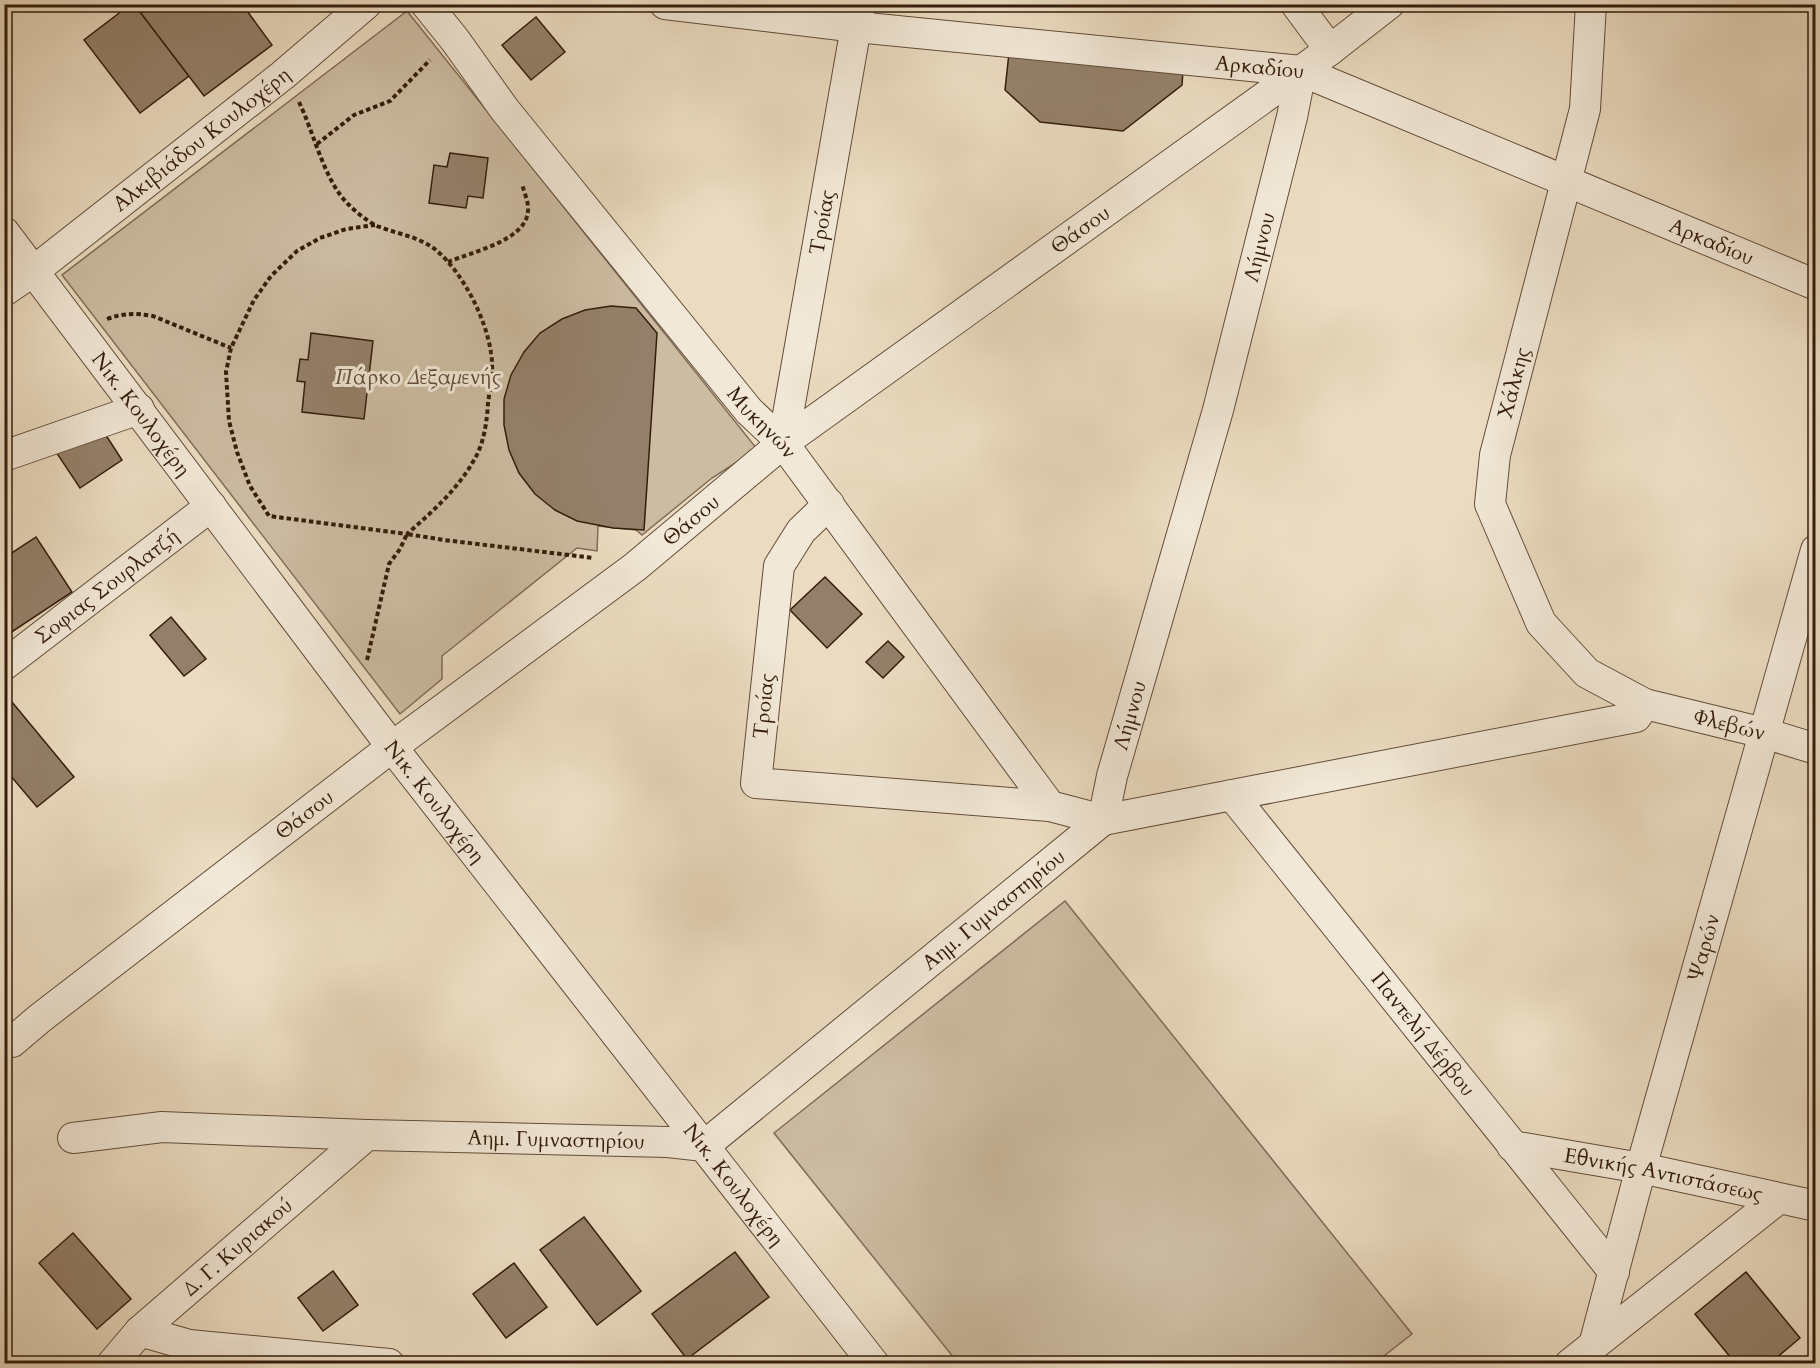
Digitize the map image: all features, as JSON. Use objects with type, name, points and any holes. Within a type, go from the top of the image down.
[{"type":"street","name":"Αλκιβιάδου Κουλοχέρη","points":[[4,291],[35,270],[283,75],[366,4]]},
{"type":"street","name":"Μυκηνών","points":[[426,4],[506,110],[742,402],[783,443],[1050,806]]},
{"type":"street","name":"Αρκαδίου","points":[[665,4],[858,16],[1300,71],[1815,285]]},
{"type":"street","points":[[1296,4],[1330,50]]},
{"type":"street","name":"Θάσου","points":[[7,1042],[392,747],[635,567],[783,443],[1330,50],[1389,4]]},
{"type":"street","name":"Χάλκης","points":[[1591,4],[1585,109],[1495,455],[1490,504],[1541,623],[1587,673],[1645,704]]},
{"type":"street","name":"Τροίας","points":[[783,443],[858,16]]},
{"type":"street","name":"Λήμνου","points":[[1103,820],[1112,776],[1218,410],[1292,117],[1300,71]]},
{"type":"street","name":"Νικ. Κουλοχέρη","points":[[4,232],[35,270],[392,747],[874,1364]]},
{"type":"street","points":[[4,456],[139,409]]},
{"type":"street","name":"Τροίας","points":[[828,504],[801,531],[779,566],[756,783],[1050,806]]},
{"type":"street","name":"Σοφιας Σουρλατζή","points":[[4,665],[212,506]]},
{"type":"street","name":"Ψαρών","points":[[1594,1345],[1641,1168],[1815,550]]},
{"type":"street","points":[[1050,806],[1103,820],[1636,717],[1645,704]]},
{"type":"street","name":"Φλεβών","points":[[1645,704],[1815,748]]},
{"type":"street","name":"Παντελή Δέρβου","points":[[1232,795],[1614,1272]]},
{"type":"street","name":"Αημ. Γυμναστηρίου","points":[[73,1138],[162,1127],[368,1136],[668,1142],[704,1146],[1103,820]]},
{"type":"street","name":"Δ. Γ. Κυριακού","points":[[112,1364],[140,1331],[368,1136]]},
{"type":"street","name":"Εθνικής Αντιστάσεως","points":[[1512,1146],[1641,1168],[1815,1206]]},
{"type":"street","points":[[1570,1364],[1778,1199]]},
{"type":"street","points":[[140,1331],[189,1345],[389,1364]]},
{"type":"path","points":[[317,144],[354,115],[390,101],[433,58],[455,40]]},
{"type":"path","points":[[306,116],[336,189],[347,203],[375,225],[416,238],[435,249],[448,262],[471,294],[484,326],[491,354],[491,380],[486,421],[476,459],[428,516],[407,534],[389,564],[366,668],[356,699]]},
{"type":"path","points":[[448,262],[507,239],[521,229],[528,212],[520,178]]},
{"type":"path","points":[[375,225],[346,229],[320,238],[297,251],[271,276],[254,300],[231,348],[226,372],[229,421],[237,452],[250,486],[269,516],[604,560],[635,567]]},
{"type":"path","points":[[82,334],[98,322],[111,317],[139,314],[153,316],[231,348]]},
{"type":"green space","name":"Πάρκο Δεξαμενής","points":[[407,11],[757,449],[712,478],[642,535],[636,530],[598,526],[597,551],[577,548],[442,656],[442,679],[400,714],[62,275]]},
{"type":"green space","points":[[1065,901],[1412,1334],[1375,1363],[958,1363],[774,1133]]},
{"type":"building","points":[[134,4],[189,76],[140,113],[84,40]]},
{"type":"building","points":[[134,4],[242,4],[272,45],[204,96]]},
{"type":"building","points":[[536,17],[565,52],[531,80],[502,45]]},
{"type":"building","points":[[1009,53],[1183,71],[1182,85],[1123,131],[1040,122],[1005,90]]},
{"type":"building","points":[[450,153],[488,158],[483,198],[468,196],[466,208],[429,203],[434,165],[447,167]]},
{"type":"building","points":[[611,306],[636,308],[657,333],[644,530],[613,528],[577,521],[555,510],[535,494],[519,473],[509,450],[504,425],[504,399],[511,375],[524,352],[540,333],[562,319],[585,310]]},
{"type":"building","points":[[311,333],[373,341],[364,419],[302,412],[305,382],[297,381],[300,359],[308,360]]},
{"type":"building","points":[[100,426],[122,460],[80,488],[50,443]]},
{"type":"building","points":[[36,537],[72,592],[4,637],[4,558]]},
{"type":"building","points":[[825,577],[862,614],[827,648],[790,610]]},
{"type":"building","points":[[171,617],[206,659],[184,676],[150,635]]},
{"type":"building","points":[[888,641],[904,657],[883,678],[866,662]]},
{"type":"building","points":[[7,696],[74,777],[37,807],[4,768],[4,698]]},
{"type":"building","points":[[584,1217],[641,1291],[597,1325],[540,1250]]},
{"type":"building","points":[[73,1233],[131,1299],[97,1329],[39,1263]]},
{"type":"building","points":[[735,1252],[769,1297],[687,1359],[652,1314]]},
{"type":"building","points":[[514,1263],[547,1307],[506,1338],[473,1294]]},
{"type":"building","points":[[333,1271],[358,1305],[323,1331],[298,1298]]},
{"type":"building","points":[[1746,1272],[1800,1338],[1769,1364],[1736,1364],[1695,1314]]}]
